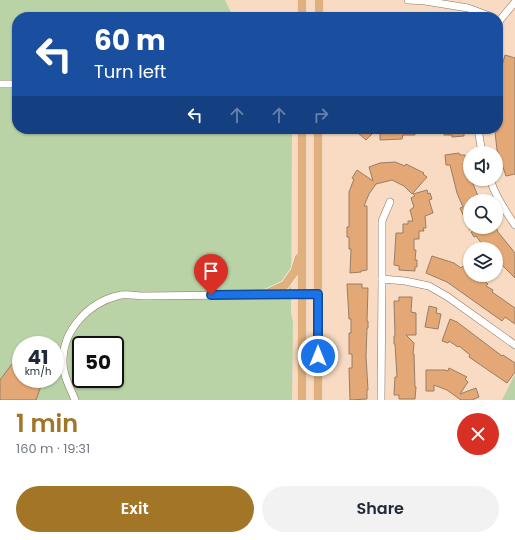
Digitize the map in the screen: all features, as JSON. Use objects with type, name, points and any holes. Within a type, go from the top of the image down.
[{"type":"main road","points":[[302,0],[302,12]]},
{"type":"main road","points":[[319,0],[319,12]]},
{"type":"main road","points":[[302,134],[302,400]]},
{"type":"main road","points":[[318,134],[318,400]]},
{"type":"main road","points":[[266,294],[285,284],[295,270],[302,251]]},
{"type":"street","points":[[408,0],[425,1],[468,8],[479,12]]},
{"type":"street","points":[[503,16],[515,2]]},
{"type":"street","points":[[0,84],[12,84]]},
{"type":"street","points":[[479,134],[481,146]]},
{"type":"street","points":[[492,186],[506,213],[515,225]]},
{"type":"street","points":[[381,400],[382,221],[390,202]]},
{"type":"street","points":[[382,280],[405,281],[429,286],[448,297],[515,344]]},
{"type":"street","points":[[75,400],[64,371],[63,359],[67,341],[75,325],[85,313],[100,302],[118,295],[318,294]]},
{"type":"green space","points":[[0,0],[225,0],[231,12],[12,12],[12,134],[292,134],[291,313],[293,322],[292,400],[0,400]]},
{"type":"green space","points":[[515,374],[515,400],[502,400]]},
{"type":"building","points":[[505,55],[515,58],[515,174],[506,176],[503,167],[503,146],[497,146],[495,134],[503,134],[503,62]]},
{"type":"building","points":[[359,134],[372,134],[366,140]]},
{"type":"building","points":[[380,134],[415,134],[403,135],[402,139],[380,140]]},
{"type":"building","points":[[464,134],[464,136],[452,137],[452,135],[444,135]]},
{"type":"building","points":[[459,153],[460,155],[463,155],[463,186],[474,186],[477,194],[463,194],[463,207],[457,193],[450,165],[446,165],[445,155]]},
{"type":"building","points":[[395,162],[405,166],[406,164],[424,173],[423,174],[427,177],[412,194],[404,186],[392,180],[376,184],[369,194],[364,206],[367,206],[367,270],[350,273],[351,249],[349,249],[347,227],[349,227],[349,192],[354,179],[352,178],[357,170],[373,181],[369,167],[380,163]]},
{"type":"building","points":[[427,190],[432,199],[429,200],[433,213],[425,216],[426,228],[423,228],[424,231],[419,231],[419,239],[414,239],[414,250],[416,250],[415,260],[417,260],[417,267],[415,267],[415,271],[399,270],[399,266],[394,265],[396,233],[403,233],[403,224],[408,224],[408,221],[413,221],[410,210],[414,207],[411,198],[415,196],[413,194]]},
{"type":"building","points":[[463,207],[463,215],[460,208]]},
{"type":"building","points":[[472,234],[500,234],[515,253],[515,278],[503,266],[503,242],[481,242],[476,236],[474,237]]},
{"type":"building","points":[[432,256],[454,263],[461,268],[463,266],[463,282],[486,282],[488,284],[486,286],[493,290],[492,292],[515,308],[515,324],[505,317],[502,321],[447,282],[426,273]]},
{"type":"building","points":[[347,284],[362,284],[362,288],[368,288],[366,356],[368,390],[367,399],[350,400],[349,368],[352,368],[352,354],[349,354],[351,319],[349,319]]},
{"type":"building","points":[[399,297],[412,297],[411,312],[416,313],[416,335],[406,335],[414,343],[413,354],[416,387],[415,399],[399,399],[399,395],[394,395],[395,377],[397,377],[394,344],[394,301],[399,301]]},
{"type":"building","points":[[429,306],[437,308],[436,313],[441,314],[438,329],[425,327]]},
{"type":"building","points":[[450,319],[457,322],[502,356],[503,355],[515,363],[515,372],[507,383],[469,357],[470,355],[459,346],[458,347],[449,341],[448,343],[442,341]]},
{"type":"building","points":[[12,364],[12,388],[40,388],[36,400],[0,400],[0,380]]},
{"type":"building","points":[[449,368],[467,377],[465,379],[468,382],[460,394],[476,388],[479,397],[472,400],[461,400],[447,390],[434,385],[434,391],[426,391],[426,370],[448,371]]},
{"type":"route","points":[[211,295],[318,294],[318,356]]}]
